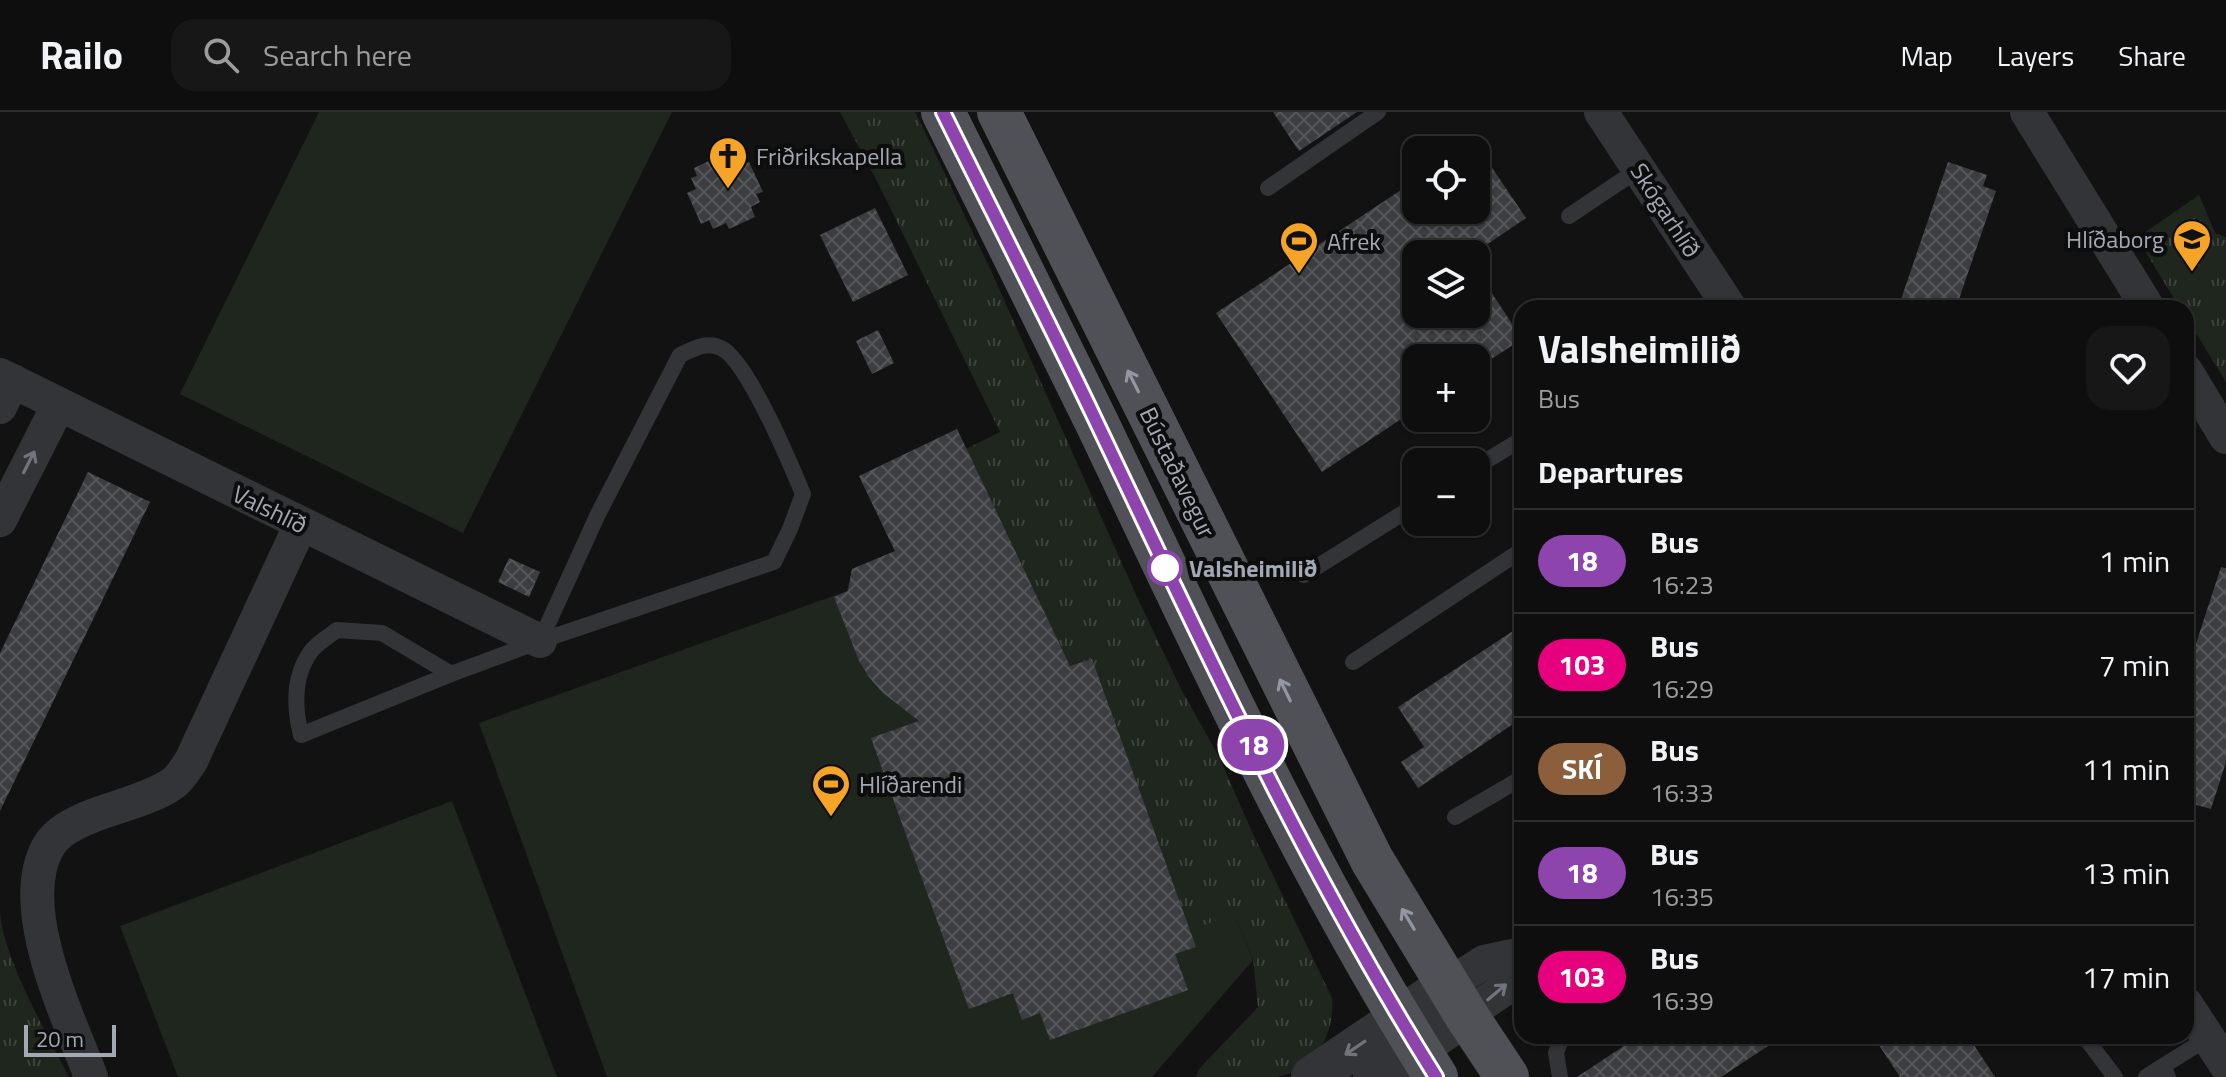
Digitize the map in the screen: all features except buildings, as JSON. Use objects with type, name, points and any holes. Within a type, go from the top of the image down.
[{"type":"main road","points":[[943,112],[1095,419],[1215,673],[1304,845],[1417,1048]]},
{"type":"main road","name":"Bústaðavegur","points":[[999,112],[1358,833],[1457,1000],[1507,1077]]},
{"type":"street","name":"Skógarhlíð","points":[[1601,112],[1725,300]]},
{"type":"street","points":[[2027,112],[2143,300]]},
{"type":"street","points":[[2194,384],[2226,437]]},
{"type":"street","name":"Valshlíð","points":[[4,388],[59,404],[540,641]]},
{"type":"street","points":[[0,520],[59,404]]},
{"type":"street","points":[[91,1077],[43,945],[37,912],[37,888],[43,858],[60,833],[75,823],[174,784],[191,761],[301,524]]},
{"type":"street","points":[[1374,1077],[1417,1048],[1484,962],[1514,956]]},
{"type":"street","points":[[1457,1000],[1503,990],[1514,974]]},
{"type":"street","points":[[2194,1016],[2217,1052]]},
{"type":"street","points":[[1312,1077],[1417,1048]]},
{"type":"lane","points":[[1268,188],[1378,112]]},
{"type":"lane","points":[[1569,216],[1639,169]]},
{"type":"lane","points":[[451,674],[382,633],[337,630],[312,650],[298,675],[295,712],[301,735],[540,641],[774,562],[803,494],[746,375],[722,348],[701,345],[680,355],[598,514],[540,641]]},
{"type":"lane","points":[[1490,458],[1514,444]]},
{"type":"lane","points":[[1304,575],[1402,514]]},
{"type":"lane","points":[[1353,662],[1514,555]]},
{"type":"lane","points":[[1455,817],[1514,783]]},
{"type":"lane","points":[[1559,1044],[1556,1053],[1560,1077]]},
{"type":"lane","points":[[2090,1044],[2115,1077]]},
{"type":"lane","points":[[2146,1077],[2217,1052]]},
{"type":"green space","points":[[319,112],[672,112],[463,533],[180,394]]},
{"type":"green space","points":[[840,112],[915,112],[992,273],[1137,597],[1181,689],[1219,757],[1332,998],[1330,1025],[1320,1048],[1302,1067],[1290,1073],[1277,1077],[1196,1077],[1199,1069],[1258,1007],[1253,959],[1234,914],[1190,932],[1092,659],[1070,666],[966,449],[1000,432]]},
{"type":"green space","name":"Hlíðaborg","points":[[2199,195],[2215,233],[2226,237],[2226,382],[2194,330],[2194,300],[2175,300],[2137,238]]},
{"type":"green space","name":"Hlíðarendi","points":[[957,429],[1070,666],[1092,659],[1190,931],[1234,913],[1253,960],[1152,1077],[607,1077],[479,723],[847,591],[852,569],[870,562],[915,594],[859,476]]},
{"type":"green space","points":[[452,801],[557,1077],[178,1077],[120,926]]},
{"type":"green space","points":[[0,910],[2,928],[17,971],[69,1077],[0,1077]]},
{"type":"bus line","name":"18","points":[[943,112],[1095,419],[1215,673],[1374,974],[1436,1077]]},
{"type":"place","name":"Friðrikskapella","points":[[728,190]]},
{"type":"place","name":"Hlíðaborg","points":[[2192,273]]},
{"type":"place","name":"Afrek","points":[[1299,275]]},
{"type":"place","name":"Valsheimilið","points":[[1165,568]]},
{"type":"place","name":"Hlíðarendi","points":[[831,818]]}]
